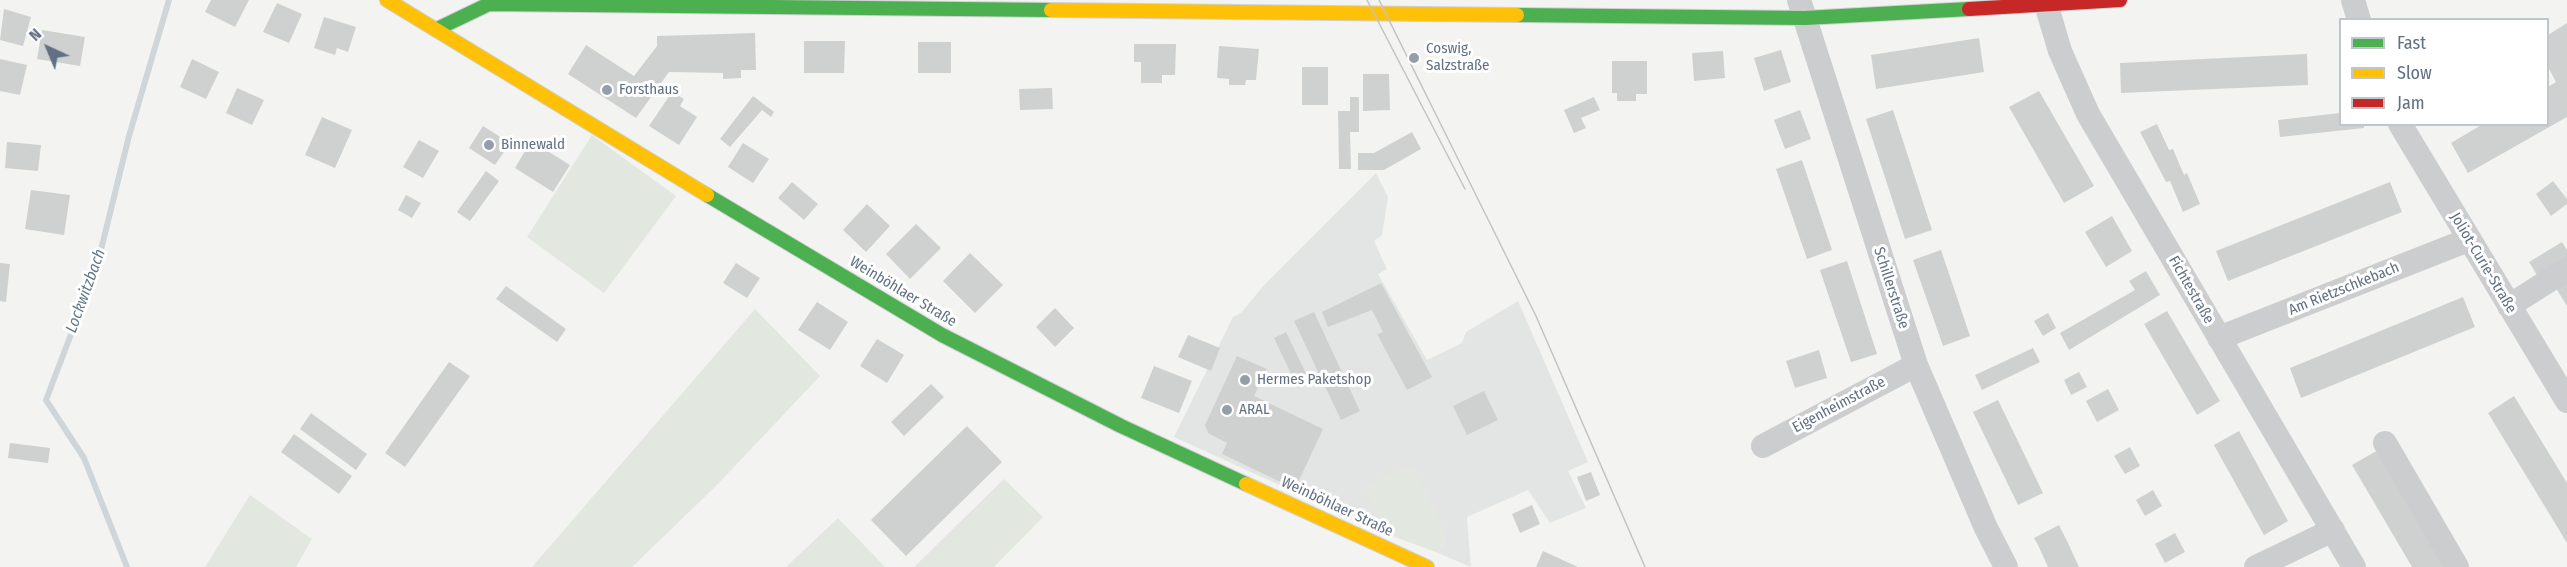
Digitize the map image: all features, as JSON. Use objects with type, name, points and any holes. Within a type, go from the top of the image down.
[{"type":"street","name":"Weinböhlaer Straße","points":[[388,0],[575,116],[942,335],[1121,426],[1427,567]]},
{"type":"street","points":[[437,29],[489,4],[1802,9],[2046,4],[2120,0]]},
{"type":"street","points":[[2353,0],[2358,18]]},
{"type":"street","name":"Fichtestraße","points":[[2046,4],[2060,51],[2088,114],[2354,567]]},
{"type":"street","name":"Schillerstraße","points":[[1802,9],[1916,365],[1986,528],[2006,567]]},
{"type":"street","name":"Joliot-Curie-Straße","points":[[2401,126],[2468,240],[2567,400]]},
{"type":"street","name":"Am Rietzschkebach","points":[[2219,338],[2468,240]]},
{"type":"street","points":[[2509,306],[2567,269]]},
{"type":"street","name":"Eigenheimstraße","points":[[1763,446],[1916,365]]},
{"type":"street","points":[[2385,443],[2457,567]]},
{"type":"street","points":[[2256,567],[2333,530]]},
{"type":"shaded area","points":[[592,135],[676,196],[604,293],[527,237]]},
{"type":"shaded area","points":[[1376,173],[1388,197],[1382,235],[1374,241],[1387,269],[1378,274],[1427,360],[1462,343],[1466,332],[1518,301],[1588,462],[1568,471],[1586,508],[1550,523],[1528,490],[1467,517],[1471,567],[1438,553],[1446,538],[1387,534],[1174,437],[1233,317],[1241,313],[1264,285]]},
{"type":"shaded area","points":[[755,309],[820,376],[717,485],[632,567],[532,567]]},
{"type":"shaded area","points":[[1402,468],[1414,469],[1440,519],[1446,538],[1438,553],[1387,534],[1364,486]]},
{"type":"shaded area","points":[[1004,479],[1043,517],[994,567],[914,567]]},
{"type":"shaded area","points":[[250,495],[312,539],[296,567],[205,567]]},
{"type":"shaded area","points":[[838,518],[885,567],[786,567]]},
{"type":"building","points":[[211,0],[249,0],[235,27],[205,12]]},
{"type":"building","points":[[277,3],[302,14],[289,43],[263,32]]},
{"type":"building","points":[[4,9],[31,17],[23,46],[0,40]]},
{"type":"building","points":[[324,17],[356,27],[348,52],[337,48],[335,55],[314,48]]},
{"type":"building","points":[[2567,23],[2567,117],[2468,173],[2451,143],[2480,126],[2549,126],[2549,86],[2556,82],[2549,69],[2549,34]]},
{"type":"building","points":[[42,30],[85,37],[80,66],[37,59]]},
{"type":"building","points":[[755,33],[756,70],[741,70],[741,78],[723,79],[723,73],[669,72],[636,118],[568,74],[586,45],[634,76],[657,46],[657,36]]},
{"type":"building","points":[[1979,38],[1984,72],[1876,89],[1871,55]]},
{"type":"building","points":[[804,41],[845,41],[844,73],[804,73]]},
{"type":"building","points":[[918,42],[951,42],[951,73],[918,73]]},
{"type":"building","points":[[1134,44],[1176,44],[1175,75],[1162,75],[1162,83],[1141,83],[1141,62],[1134,62]]},
{"type":"building","points":[[1219,46],[1259,49],[1256,80],[1246,80],[1245,85],[1229,85],[1229,79],[1217,78]]},
{"type":"building","points":[[1781,50],[1791,82],[1764,91],[1754,58]]},
{"type":"building","points":[[1723,51],[1725,78],[1694,81],[1692,53]]},
{"type":"building","points":[[2307,54],[2308,85],[2121,93],[2120,63]]},
{"type":"building","points":[[0,59],[27,65],[20,95],[0,91]]},
{"type":"building","points":[[192,59],[219,72],[206,99],[180,87]]},
{"type":"building","points":[[1612,61],[1647,61],[1647,94],[1636,94],[1636,101],[1617,101],[1617,93],[1612,93]]},
{"type":"building","points":[[1302,67],[1328,67],[1328,105],[1302,105]]},
{"type":"building","points":[[1363,74],[1389,74],[1390,110],[1363,111]]},
{"type":"building","points":[[237,88],[264,100],[252,125],[226,113]]},
{"type":"building","points":[[1052,88],[1053,109],[1020,110],[1019,89]]},
{"type":"building","points":[[2039,91],[2094,186],[2064,203],[2009,107]]},
{"type":"building","points":[[672,92],[684,99],[680,106],[697,117],[679,145],[649,126]]},
{"type":"building","points":[[753,96],[774,112],[771,117],[762,110],[730,147],[720,139]]},
{"type":"building","points":[[1350,97],[1359,97],[1359,132],[1350,132],[1351,169],[1339,169],[1338,111],[1350,111]]},
{"type":"building","points":[[1594,97],[1600,110],[1581,118],[1586,128],[1574,133],[1564,110]]},
{"type":"building","points":[[1800,110],[1811,139],[1785,149],[1774,120]]},
{"type":"building","points":[[1893,110],[1932,230],[1905,239],[1866,119]]},
{"type":"building","points":[[2339,113],[2339,126],[2364,126],[2364,128],[2280,137],[2278,120]]},
{"type":"building","points":[[322,117],[352,130],[335,168],[305,155]]},
{"type":"building","points":[[2157,124],[2169,150],[2173,149],[2184,175],[2187,173],[2200,204],[2183,212],[2170,181],[2166,182],[2140,132]]},
{"type":"building","name":"Binnewald","points":[[483,126],[510,143],[495,165],[469,148]]},
{"type":"building","points":[[1412,132],[1421,149],[1384,170],[1358,170],[1358,153],[1374,153]]},
{"type":"building","points":[[419,140],[439,151],[423,178],[403,167]]},
{"type":"building","points":[[531,141],[570,165],[553,192],[515,168]]},
{"type":"building","points":[[7,142],[41,145],[38,171],[5,168]]},
{"type":"building","points":[[743,143],[769,159],[753,183],[728,167]]},
{"type":"building","points":[[1802,160],[1832,250],[1807,259],[1776,169]]},
{"type":"building","points":[[486,171],[499,181],[470,221],[457,212]]},
{"type":"building","points":[[2553,181],[2567,199],[2567,204],[2551,216],[2536,194]]},
{"type":"building","points":[[792,182],[818,204],[804,220],[778,198]]},
{"type":"building","points":[[2390,182],[2402,212],[2228,281],[2216,251]]},
{"type":"building","points":[[31,190],[70,195],[64,235],[25,229]]},
{"type":"building","points":[[406,195],[421,203],[412,218],[398,210]]},
{"type":"building","points":[[867,204],[890,226],[866,252],[843,230]]},
{"type":"building","points":[[2112,216],[2132,251],[2106,267],[2085,232]]},
{"type":"building","points":[[916,224],[941,248],[910,279],[886,254]]},
{"type":"building","points":[[2562,242],[2567,250],[2567,259],[2538,277],[2529,262]]},
{"type":"building","points":[[1941,250],[1970,336],[1943,346],[1913,260]]},
{"type":"building","points":[[970,253],[1003,285],[975,313],[943,281]]},
{"type":"building","points":[[1847,261],[1877,354],[1851,362],[1820,270]]},
{"type":"building","points":[[0,263],[10,264],[6,302],[0,301]]},
{"type":"building","points":[[736,263],[760,278],[747,298],[723,283]]},
{"type":"building","points":[[2146,271],[2160,295],[2069,350],[2060,333],[2135,290],[2129,281]]},
{"type":"building","points":[[2567,277],[2567,306],[2554,285]]},
{"type":"building","points":[[1381,283],[1432,377],[1407,390],[1377,334],[1383,332],[1372,310],[1328,327],[1322,312]]},
{"type":"building","points":[[506,286],[566,329],[557,342],[496,299]]},
{"type":"building","points":[[2463,297],[2475,327],[2301,398],[2290,368]]},
{"type":"building","points":[[817,302],[848,322],[830,350],[798,330]]},
{"type":"building","points":[[1055,308],[1074,328],[1055,347],[1036,327]]},
{"type":"building","points":[[2167,311],[2220,401],[2197,415],[2144,324]]},
{"type":"building","points":[[1314,312],[1360,411],[1341,420],[1294,321]]},
{"type":"building","points":[[2048,313],[2056,328],[2043,336],[2034,321]]},
{"type":"building","points":[[1286,332],[1310,382],[1298,388],[1274,338]]},
{"type":"building","points":[[1188,335],[1220,348],[1211,371],[1178,357]]},
{"type":"building","points":[[877,339],[904,355],[887,383],[860,366]]},
{"type":"building","points":[[2033,348],[2040,362],[1982,390],[1975,375]]},
{"type":"building","points":[[1819,350],[1827,378],[1795,388],[1786,361]]},
{"type":"building","points":[[1237,356],[1267,369],[1254,396],[1323,429],[1295,489],[1222,454],[1227,443],[1208,433],[1205,425]]},
{"type":"building","points":[[449,362],[470,376],[405,467],[385,453]]},
{"type":"building","points":[[1154,366],[1192,381],[1179,413],[1141,398]]},
{"type":"building","points":[[2079,372],[2087,387],[2071,395],[2064,380]]},
{"type":"building","points":[[931,384],[944,397],[904,436],[891,422]]},
{"type":"building","points":[[2108,389],[2119,410],[2097,422],[2086,401]]},
{"type":"building","points":[[1484,391],[1498,420],[1467,435],[1453,406]]},
{"type":"building","points":[[2514,396],[2567,483],[2567,543],[2488,413]]},
{"type":"building","points":[[1998,400],[2043,493],[2018,505],[1973,412]]},
{"type":"building","points":[[311,413],[367,454],[356,470],[300,429]]},
{"type":"building","points":[[967,426],[1002,462],[906,556],[871,520]]},
{"type":"building","points":[[2239,431],[2288,521],[2264,535],[2214,445]]},
{"type":"building","points":[[294,434],[352,476],[339,494],[281,452]]},
{"type":"building","points":[[10,443],[50,448],[48,463],[8,458]]},
{"type":"building","points":[[2130,447],[2140,466],[2125,474],[2114,456]]},
{"type":"building","points":[[2380,449],[2449,567],[2412,567],[2352,465]]},
{"type":"building","points":[[1591,472],[1600,495],[1586,501],[1577,477]]},
{"type":"building","points":[[2153,490],[2162,506],[2145,516],[2136,500]]},
{"type":"building","points":[[1532,505],[1540,524],[1520,533],[1512,514]]},
{"type":"building","points":[[2059,525],[2079,567],[2048,567],[2034,538]]},
{"type":"building","points":[[2175,533],[2185,552],[2165,563],[2155,544]]},
{"type":"building","points":[[1543,551],[1578,567],[1536,567]]},
{"type":"waterway","name":"Lockwitzbach","points":[[127,567],[84,458],[46,400],[97,266],[129,136],[169,0]]},
{"type":"tram line","points":[[1367,0],[1465,189]]},
{"type":"tram line","points":[[1379,0],[1536,316],[1645,567]]},
{"type":"traffic: fast","points":[[437,29],[489,4],[1051,10]]},
{"type":"traffic: fast","points":[[1517,15],[1805,18],[1969,9]]},
{"type":"traffic: fast","points":[[707,195],[942,335],[1121,426],[1246,484]]},
{"type":"traffic: slow","points":[[387,0],[707,195]]},
{"type":"traffic: slow","points":[[1051,10],[1517,15]]},
{"type":"traffic: slow","points":[[1246,484],[1427,567]]},
{"type":"traffic: jam","points":[[1969,9],[2120,0]]},
{"type":"place","name":"Coswig, Salzstraße","points":[[1414,58]]},
{"type":"place","name":"Forsthaus","points":[[607,90]]},
{"type":"place","name":"Binnewald","points":[[489,145]]},
{"type":"place","name":"Hermes Paketshop","points":[[1245,380]]},
{"type":"place","name":"ARAL","points":[[1227,410]]}]
